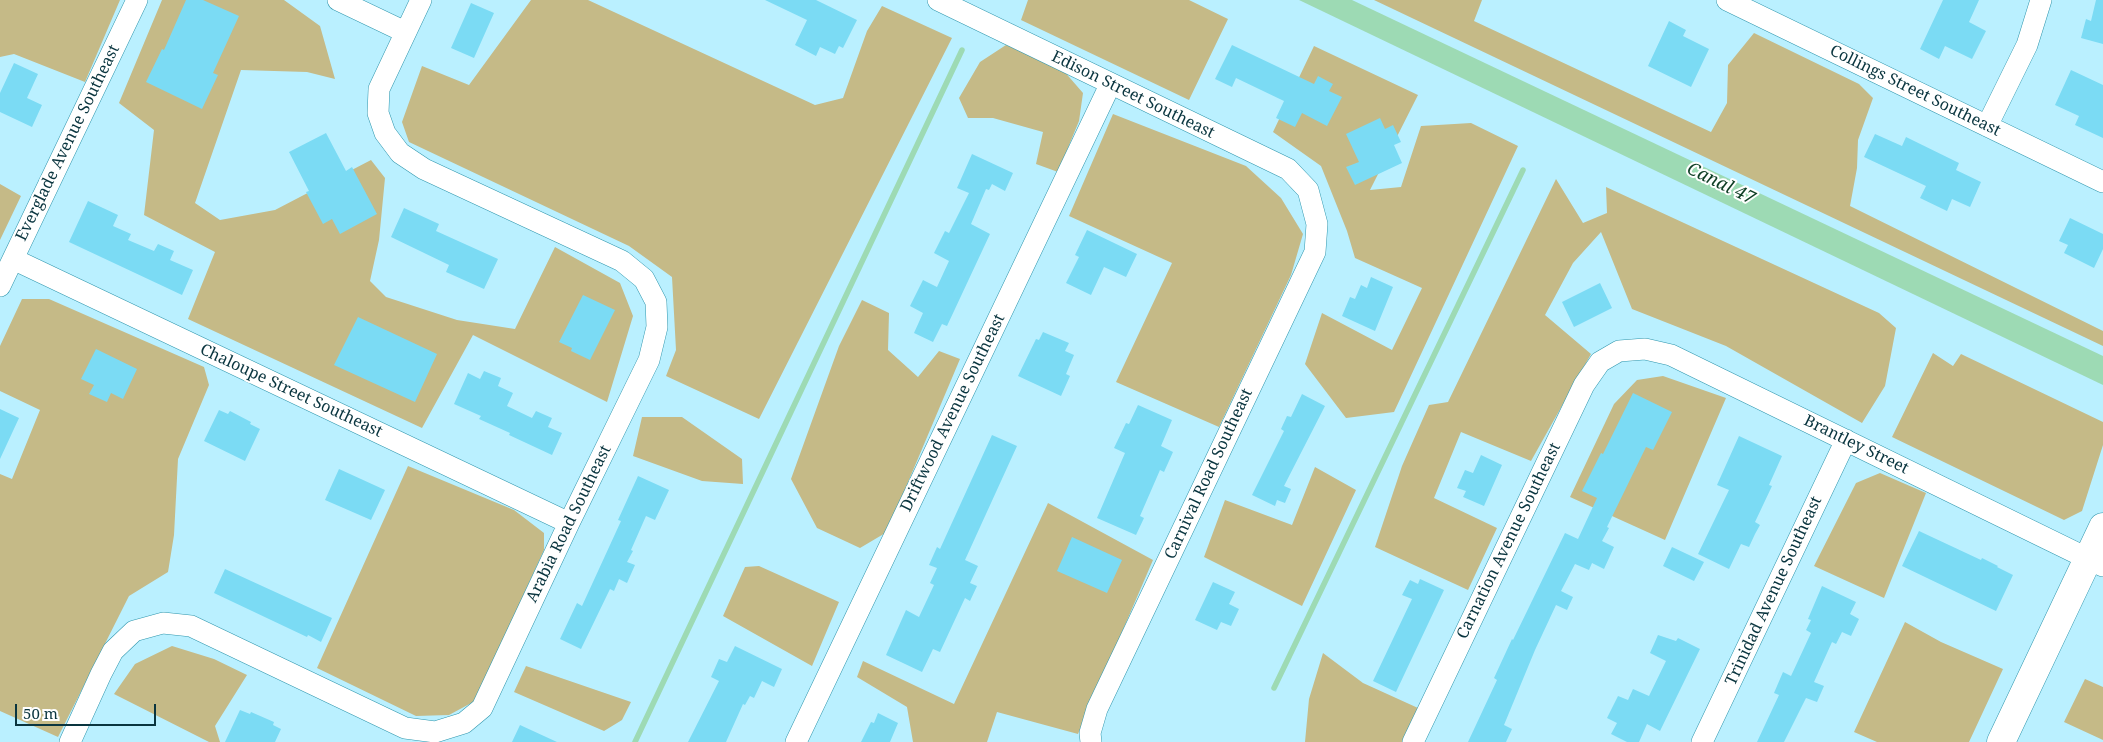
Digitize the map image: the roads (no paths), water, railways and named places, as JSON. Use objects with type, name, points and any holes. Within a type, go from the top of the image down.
[{"type":"street","name":"Everglade Avenue Southeast","points":[[0,286],[136,0]]},
{"type":"street","points":[[338,0],[406,32]]},
{"type":"street","name":"Arabia Road Southeast","points":[[70,742],[113,651],[134,631],[163,623],[191,626],[405,728],[435,732],[464,723],[482,708],[569,523],[649,360],[656,327],[656,302],[644,279],[622,261],[424,169],[400,153],[385,133],[378,113],[380,88],[421,0]]},
{"type":"street","name":"Edison Street Southeast","points":[[938,0],[1288,169],[1308,190],[1313,205]]},
{"type":"street","name":"Collings Street Southeast","points":[[1727,0],[2103,182]]},
{"type":"street","points":[[1987,126],[2027,45],[2041,0]]},
{"type":"street","name":"Driftwood Avenue Southeast","points":[[796,742],[1110,84]]},
{"type":"street","name":"Carnival Road Southeast","points":[[1091,742],[1090,733],[1097,709],[1315,252],[1317,224],[1313,205]]},
{"type":"street","name":"Chaloupe Street Southeast","points":[[13,259],[569,523]]},
{"type":"street","name":"Brantley Street","points":[[1619,351],[1645,349],[1671,355],[2095,563]]},
{"type":"street","name":"Carnation Avenue Southeast","points":[[1413,742],[1584,385],[1600,362],[1619,351]]},
{"type":"street","name":"Trinidad Avenue Southeast","points":[[1702,742],[1846,440]]},
{"type":"street","points":[[2001,742],[2095,563],[2103,526]]},
{"type":"water","name":"Canal 47","points":[[1299,0],[1352,0],[2103,356],[2103,385]]},
{"type":"waterway","points":[[635,742],[962,50]]},
{"type":"waterway","points":[[1274,688],[1523,170]]}]
